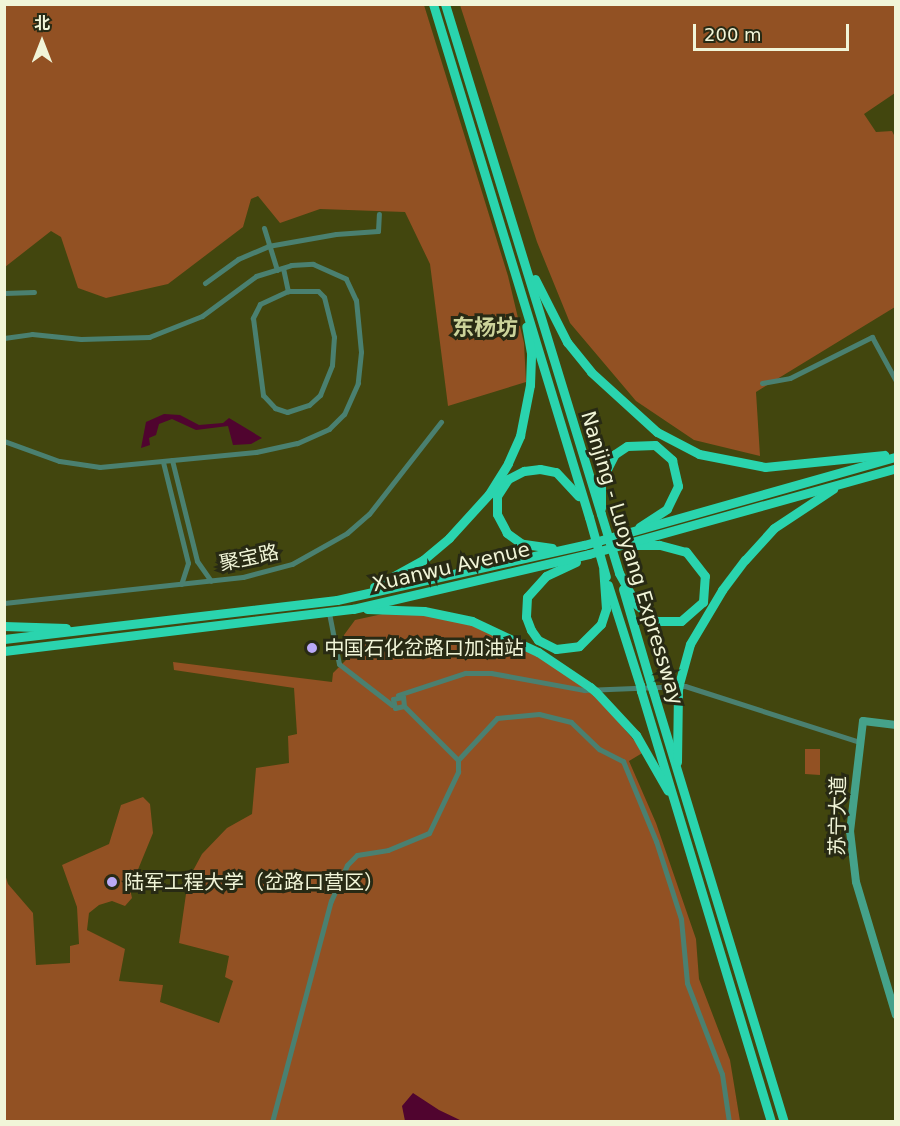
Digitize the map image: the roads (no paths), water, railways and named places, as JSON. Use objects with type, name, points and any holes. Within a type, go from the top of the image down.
[{"type":"highway","name":"Nanjing - Luoyang Expressway","points":[[433,4],[771,1122]]},
{"type":"highway","name":"Nanjing - Luoyang Expressway","points":[[445,4],[619,573],[678,779],[784,1122]]},
{"type":"highway","points":[[506,202],[543,300],[567,342],[591,372],[657,432],[699,454],[765,467],[896,455]]},
{"type":"highway","points":[[337,600],[379,585],[423,560],[468,520],[508,463],[525,417],[531,360],[513,264]]},
{"type":"highway","points":[[601,514],[601,481],[615,454],[642,443],[665,451],[677,471],[675,498],[667,509],[630,533]]},
{"type":"highway","name":"Xuanwu Avenue","points":[[4,639],[337,600],[584,545],[896,455]]},
{"type":"highway","name":"Xuanwu Avenue","points":[[4,651],[353,609],[610,548],[896,468]]},
{"type":"highway","points":[[584,545],[540,549],[522,544],[507,533],[497,514],[497,496],[508,479],[524,471],[556,472],[574,487],[589,517]]},
{"type":"highway","points":[[678,779],[679,687],[690,644],[745,560],[801,507],[853,480]]},
{"type":"highway","points":[[605,577],[606,609],[601,624],[588,642],[562,649],[538,640],[526,617],[527,597],[535,584],[566,566],[610,548],[659,545],[686,552],[703,570],[706,589],[703,602],[690,616],[673,623],[656,621],[636,604],[619,573]]},
{"type":"highway","points":[[353,609],[424,611],[472,621],[538,652],[593,689],[636,735],[672,797]]},
{"type":"highway","points":[[4,626],[84,629]]},
{"type":"street","points":[[205,283],[238,259],[268,246],[336,234],[378,231],[379,214]]},
{"type":"street","points":[[264,228],[268,246]]},
{"type":"street","points":[[268,246],[273,248],[288,291]]},
{"type":"street","points":[[4,338],[32,334],[81,339],[149,337],[202,316],[256,276],[280,269],[325,267],[346,279],[356,300],[361,337],[359,372],[344,414],[329,429],[297,443],[256,452],[100,467],[59,460],[4,441]]},
{"type":"street","points":[[288,291],[318,291],[324,297],[334,337],[332,365],[320,395],[309,405],[287,412],[275,408],[263,395],[253,318],[260,304],[288,291]]},
{"type":"street","points":[[4,293],[34,292]]},
{"type":"street","points":[[762,382],[790,378],[872,337],[896,381]]},
{"type":"street","name":"聚宝路","points":[[4,603],[252,576],[292,564],[347,533],[389,492],[441,422]]},
{"type":"street","points":[[172,460],[197,561],[211,581]]},
{"type":"street","points":[[163,462],[188,563],[181,584]]},
{"type":"street","points":[[329,613],[339,664],[394,706]]},
{"type":"street","points":[[381,694],[397,696],[465,673],[491,673],[584,690],[685,686],[859,742]]},
{"type":"street","points":[[405,704],[410,690]]},
{"type":"street","points":[[397,696],[458,760]]},
{"type":"street","points":[[394,706],[397,696]]},
{"type":"street","points":[[394,706],[405,704]]},
{"type":"street","points":[[272,1122],[331,901],[346,865],[357,855],[388,850],[429,834],[456,778],[458,760],[497,718],[539,714],[571,722],[599,749],[622,761],[656,841],[681,919],[687,982],[722,1074],[729,1122]]},
{"type":"street","name":"苏宁大道","points":[[896,725],[863,721],[852,805],[851,854],[896,1015]]},
{"type":"place","name":"中国石化岔路口加油站","points":[[312,648]]},
{"type":"place","name":"陆军工程大学（岔路口营区）","points":[[112,882]]},
{"type":"district","name":"东杨坊","points":[[485,328]]}]
